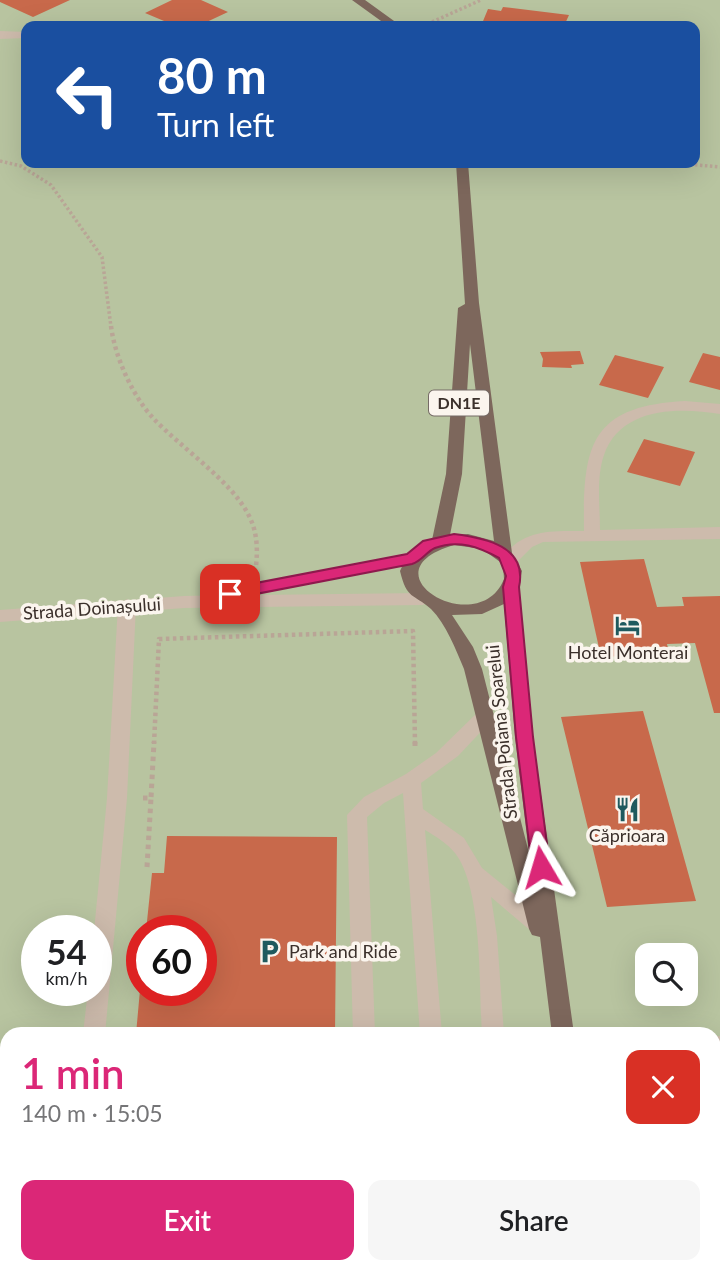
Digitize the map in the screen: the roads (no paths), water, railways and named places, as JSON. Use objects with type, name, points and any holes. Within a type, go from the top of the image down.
[{"type":"main road","points":[[358,0],[388,21]]},
{"type":"main road","name":"DN1E","points":[[462,168],[468,264],[507,557],[513,576],[511,587]]},
{"type":"main road","name":"DN1E","points":[[440,541],[454,474],[468,264]]},
{"type":"main road","points":[[412,558],[419,551],[440,541],[469,539],[483,543],[507,557]]},
{"type":"main road","name":"DN1E","points":[[412,558],[408,580],[413,590],[430,603]]},
{"type":"main road","points":[[430,603],[456,611],[490,606],[511,587]]},
{"type":"main road","name":"Strada Poiana Soarelui","points":[[511,587],[524,737],[562,1027]]},
{"type":"main road","name":"Strada Poiana Soarelui","points":[[430,603],[464,647],[557,997]]},
{"type":"street","points":[[0,35],[21,35]]},
{"type":"street","points":[[592,536],[596,454],[617,422],[656,407],[701,405],[720,409]]},
{"type":"street","points":[[507,557],[526,543],[541,537],[720,533]]},
{"type":"street","name":"Strada Doinașului","points":[[184,602],[412,558]]},
{"type":"street","name":"Strada Doinașului","points":[[0,616],[184,602],[430,603]]},
{"type":"street","points":[[95,1027],[117,799],[127,605]]},
{"type":"street","points":[[364,1027],[357,815],[373,798],[411,780],[456,749],[484,717]]},
{"type":"street","points":[[411,780],[431,1027]]},
{"type":"street","points":[[414,813],[463,849],[474,872],[482,897],[492,1027]]},
{"type":"street","points":[[474,872],[538,925]]},
{"type":"place","name":"Hotel Monterai","points":[[628,626]]},
{"type":"place","name":"Căprioara","points":[[627,809]]},
{"type":"place","name":"Park and Ride","points":[[269,952]]}]
